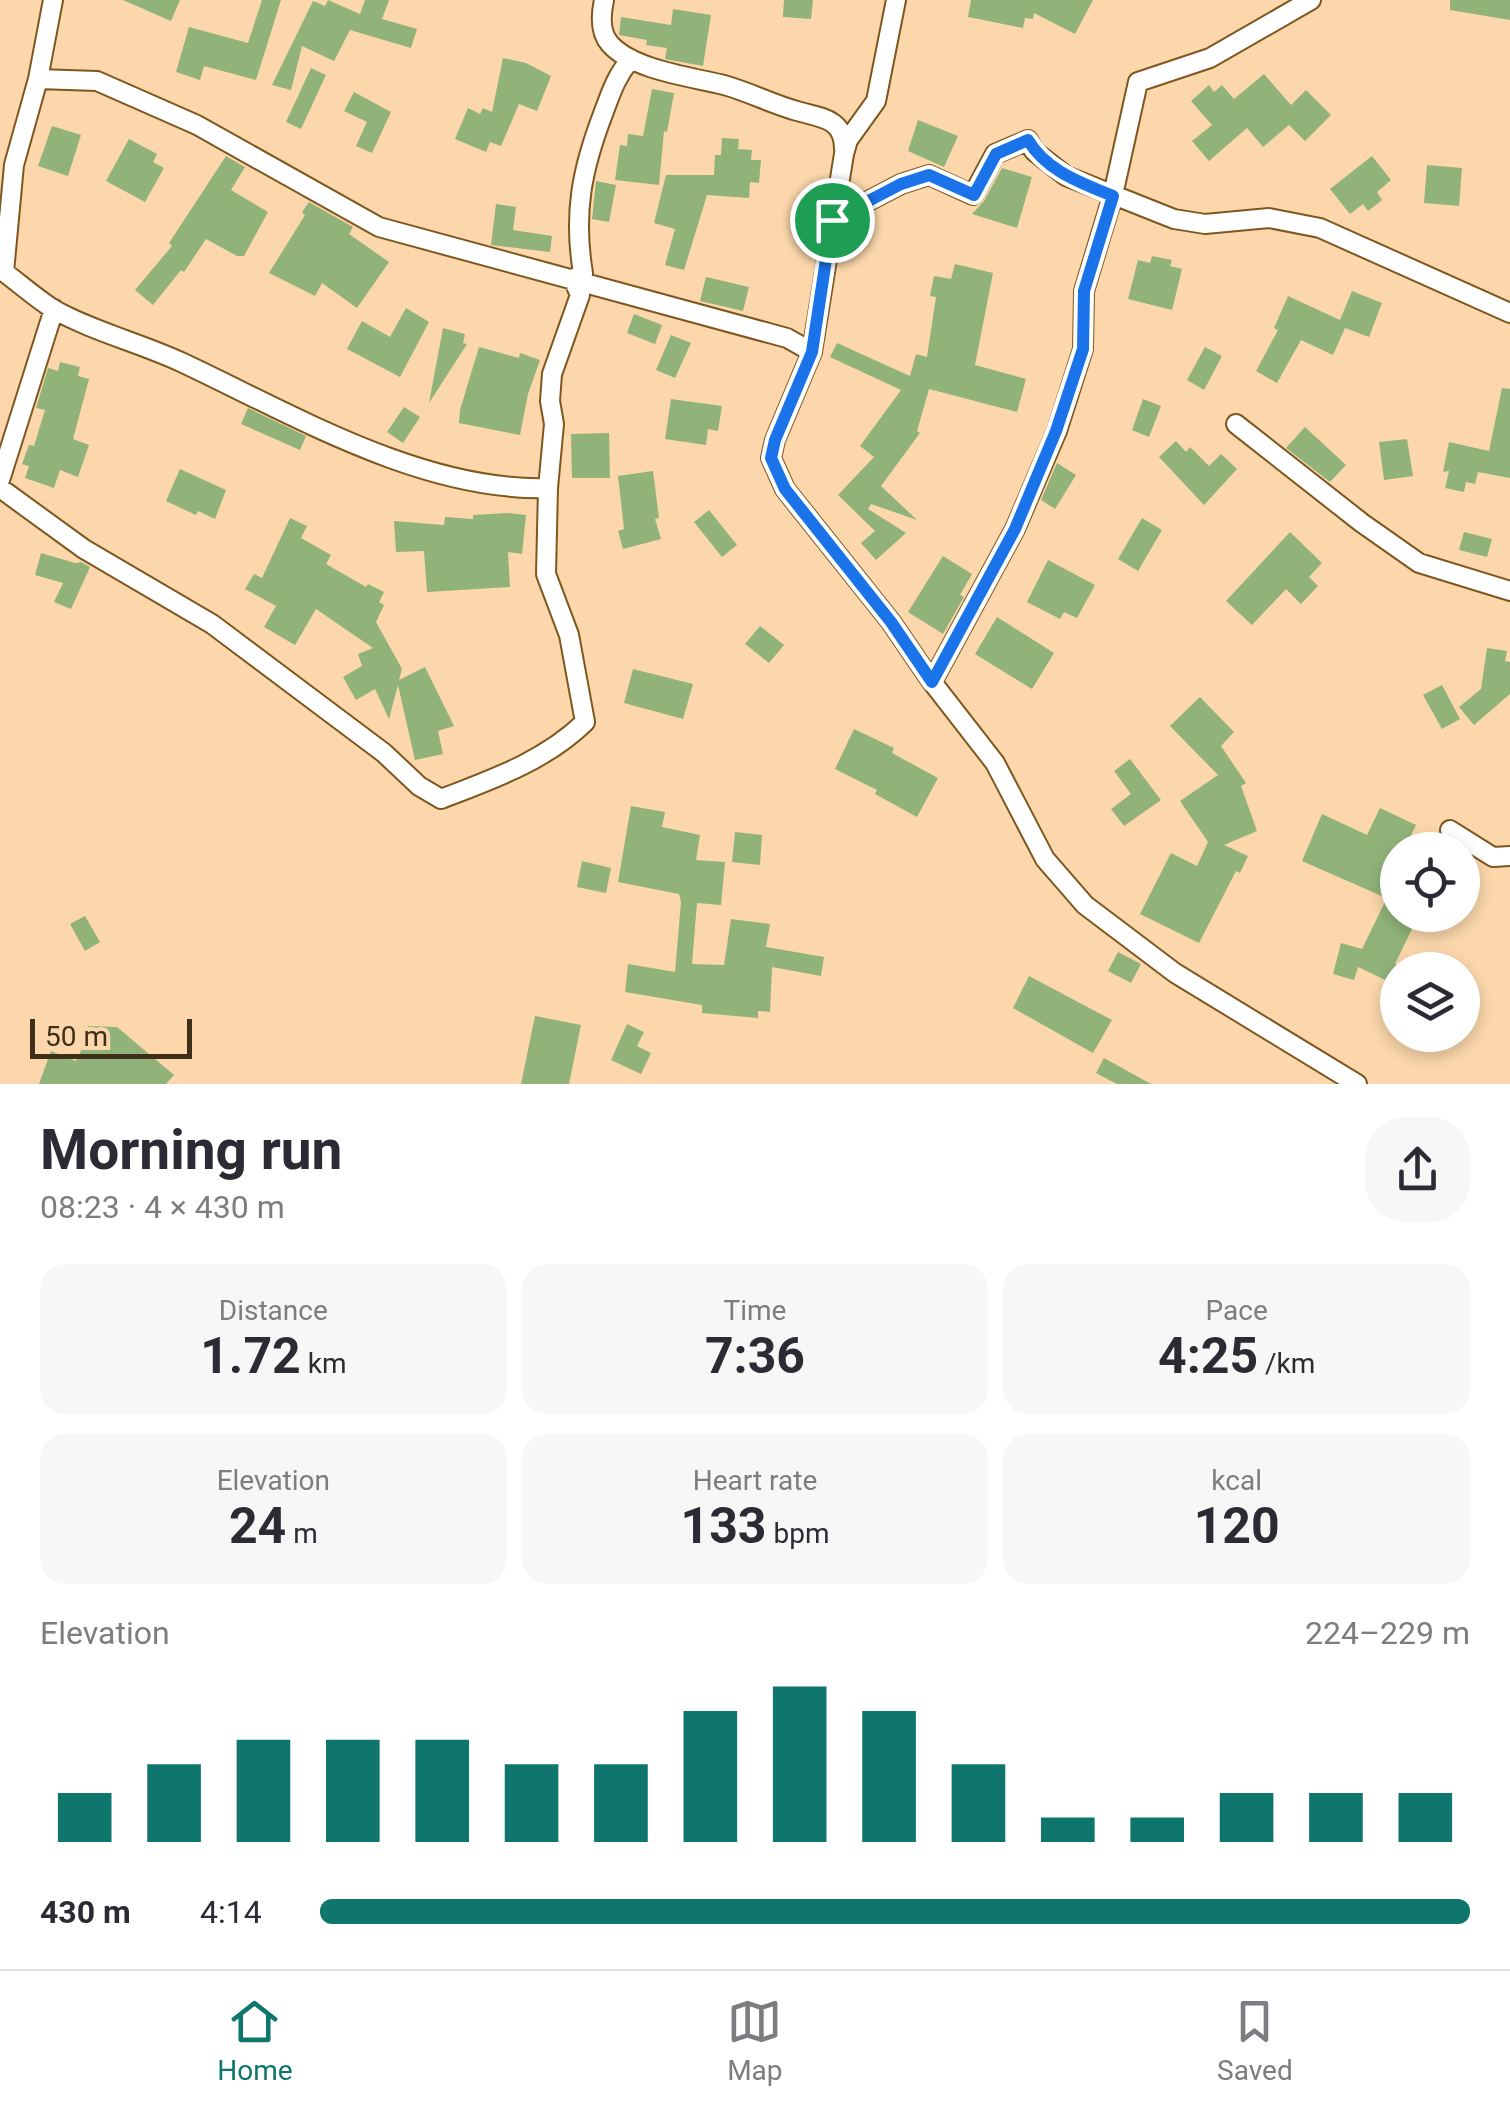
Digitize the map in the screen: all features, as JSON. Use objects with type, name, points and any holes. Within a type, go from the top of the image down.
[{"type":"street","points":[[53,0],[38,79],[14,165],[4,272],[54,310],[162,353],[399,461],[476,483],[548,488]]},
{"type":"street","points":[[603,0],[604,35],[631,59],[826,117],[836,124],[844,138],[844,154]]},
{"type":"street","points":[[896,0],[876,101],[848,140],[844,154],[812,352],[771,458],[785,489],[891,622],[995,763],[1045,859],[1084,905],[1175,973],[1358,1084]]},
{"type":"street","points":[[932,682],[1015,529],[1056,431],[1083,349],[1084,291],[1113,196],[1138,82],[1210,58],[1312,0]]},
{"type":"street","points":[[573,279],[583,272],[578,220],[589,146],[616,78],[631,59]]},
{"type":"street","points":[[38,79],[97,81],[197,125],[379,228],[788,338],[812,352]]},
{"type":"street","points":[[832,220],[901,184],[929,175],[974,195],[996,154],[1028,140],[1034,151],[1066,176],[1174,219],[1205,224],[1269,218],[1320,228],[1508,310]]},
{"type":"street","points":[[54,310],[5,445],[0,484],[84,549],[212,624],[384,753],[419,786],[441,799],[550,752],[585,722],[569,635],[546,574],[554,424],[550,402],[552,374],[580,295],[573,279]]},
{"type":"street","points":[[1236,424],[1420,563],[1510,591]]},
{"type":"street","points":[[1450,830],[1493,858],[1510,856]]},
{"type":"building","points":[[123,0],[180,0],[171,21]]},
{"type":"building","points":[[262,0],[281,0],[256,80],[204,66],[200,80],[176,72],[189,27],[248,43]]},
{"type":"building","points":[[328,0],[360,14],[365,0],[389,0],[382,19],[417,29],[411,48],[350,30],[334,61],[302,46],[291,90],[272,85],[313,1],[325,6]]},
{"type":"building","points":[[784,0],[813,0],[811,19],[783,17]]},
{"type":"building","points":[[971,0],[1093,0],[1075,34],[1034,13],[1033,19],[1025,18],[1023,28],[968,17]]},
{"type":"building","points":[[1450,0],[1510,0],[1510,20],[1450,10]]},
{"type":"building","points":[[673,9],[711,15],[703,66],[665,59],[667,48],[619,35],[621,17],[671,25]]},
{"type":"building","points":[[503,58],[526,63],[551,76],[537,111],[519,104],[501,146],[490,142],[486,152],[455,139],[468,108],[480,114],[483,108],[492,112]]},
{"type":"building","points":[[311,68],[326,75],[301,129],[286,122]]},
{"type":"building","points":[[1264,74],[1291,105],[1306,90],[1331,115],[1305,141],[1289,125],[1263,147],[1247,128],[1209,161],[1192,141],[1212,125],[1191,101],[1209,85],[1214,92],[1222,85],[1234,99]]},
{"type":"building","points":[[652,89],[674,93],[667,132],[664,131],[659,185],[615,180],[620,145],[627,146],[628,134],[643,136]]},
{"type":"building","points":[[354,92],[391,112],[372,153],[356,146],[367,122],[344,111]]},
{"type":"building","points":[[918,120],[958,136],[944,167],[908,151]]},
{"type":"building","points":[[52,126],[81,135],[68,176],[38,166]]},
{"type":"building","points":[[722,138],[739,139],[738,149],[752,150],[751,160],[761,160],[759,183],[750,182],[749,198],[707,195],[684,270],[665,265],[675,229],[654,223],[666,175],[714,175],[715,155],[721,155]]},
{"type":"building","points":[[129,139],[157,154],[153,162],[164,168],[145,202],[106,181]]},
{"type":"building","points":[[226,156],[245,167],[231,190],[268,212],[244,256],[206,239],[184,272],[181,270],[153,305],[135,290],[172,246],[169,243]]},
{"type":"building","points":[[1372,156],[1391,180],[1377,192],[1382,200],[1368,211],[1363,204],[1350,214],[1330,189]]},
{"type":"building","points":[[1427,165],[1462,168],[1459,206],[1424,203]]},
{"type":"building","points":[[1002,168],[1032,177],[1017,228],[972,214]]},
{"type":"building","points":[[596,181],[616,185],[609,222],[592,219]]},
{"type":"building","points":[[309,202],[353,227],[349,234],[389,262],[357,308],[322,283],[315,296],[269,273]]},
{"type":"building","points":[[496,204],[516,207],[513,230],[552,236],[550,252],[491,245]]},
{"type":"building","points":[[1152,256],[1172,260],[1170,266],[1182,269],[1172,310],[1128,299],[1138,260],[1150,263]]},
{"type":"building","points":[[955,264],[993,273],[975,365],[1026,379],[1017,412],[929,389],[917,431],[920,433],[881,486],[917,520],[871,504],[868,509],[906,533],[876,560],[861,543],[875,531],[838,495],[874,457],[860,446],[901,390],[830,357],[837,343],[910,376],[916,354],[927,357],[936,297],[930,296],[934,276],[951,279]]},
{"type":"building","points":[[706,277],[749,287],[743,311],[700,301]]},
{"type":"building","points":[[1352,291],[1382,303],[1369,337],[1345,328],[1333,355],[1301,340],[1277,383],[1256,371],[1278,330],[1274,328],[1288,296],[1340,320]]},
{"type":"building","points":[[406,308],[429,322],[400,377],[347,349],[362,321],[390,337]]},
{"type":"building","points":[[634,314],[662,325],[655,344],[627,333]]},
{"type":"building","points":[[443,328],[465,334],[463,343],[467,344],[429,403]]},
{"type":"building","points":[[671,335],[691,343],[675,378],[656,370]]},
{"type":"building","points":[[479,347],[540,360],[520,435],[459,423]]},
{"type":"building","points":[[1205,347],[1222,356],[1204,390],[1187,380]]},
{"type":"building","points":[[60,362],[80,367],[78,376],[89,379],[73,439],[89,445],[78,477],[60,470],[54,488],[25,478],[29,466],[22,464],[29,445],[34,446],[45,410],[36,408],[48,368],[58,371]]},
{"type":"building","points":[[1502,388],[1510,389],[1510,478],[1478,472],[1475,484],[1466,482],[1464,492],[1445,488],[1449,471],[1443,472],[1449,442],[1489,451]]},
{"type":"building","points":[[671,399],[722,406],[718,431],[708,429],[706,445],[665,439]]},
{"type":"building","points":[[1143,399],[1161,406],[1149,437],[1132,430]]},
{"type":"building","points":[[404,407],[420,417],[403,443],[387,432]]},
{"type":"building","points":[[248,408],[306,436],[300,450],[241,424]]},
{"type":"building","points":[[1305,427],[1346,465],[1330,482],[1286,448]]},
{"type":"building","points":[[609,433],[610,478],[572,478],[571,434]]},
{"type":"building","points":[[1407,439],[1413,476],[1384,480],[1379,442]]},
{"type":"building","points":[[1176,441],[1186,452],[1190,447],[1209,466],[1221,454],[1237,469],[1204,505],[1159,457]]},
{"type":"building","points":[[1057,463],[1076,475],[1055,509],[1041,500]]},
{"type":"building","points":[[180,469],[226,490],[215,519],[166,501]]},
{"type":"building","points":[[653,471],[659,518],[655,519],[661,539],[623,549],[618,531],[624,529],[618,476]]},
{"type":"building","points":[[709,510],[737,545],[722,557],[694,522]]},
{"type":"building","points":[[473,515],[526,515],[522,554],[508,552],[510,587],[427,592],[424,551],[396,552],[394,521],[444,525],[445,517],[473,519]]},
{"type":"building","points":[[290,518],[307,526],[301,538],[331,555],[326,564],[366,587],[368,584],[384,592],[379,602],[384,605],[376,622],[402,669],[399,680],[425,667],[454,726],[438,731],[443,754],[415,760],[398,685],[389,719],[375,689],[356,700],[343,677],[362,666],[358,654],[373,648],[316,609],[295,645],[264,627],[276,606],[245,589],[254,574],[262,578]]},
{"type":"building","points":[[1142,518],[1162,530],[1138,571],[1118,559]]},
{"type":"building","points":[[1290,532],[1322,563],[1309,577],[1318,586],[1301,604],[1286,589],[1252,625],[1226,601]]},
{"type":"building","points":[[1464,532],[1492,539],[1487,557],[1459,550]]},
{"type":"building","points":[[41,553],[90,567],[71,609],[54,602],[63,583],[35,575]]},
{"type":"building","points":[[943,556],[972,574],[943,634],[908,612]]},
{"type":"building","points":[[1048,560],[1095,585],[1077,618],[1064,612],[1060,619],[1027,602]]},
{"type":"building","points":[[997,617],[1054,653],[1032,689],[975,654]]},
{"type":"building","points":[[760,626],[784,645],[769,663],[745,644]]},
{"type":"building","points":[[1487,648],[1507,651],[1510,694],[1474,725],[1459,707],[1481,689]]},
{"type":"building","points":[[633,669],[693,684],[683,719],[624,703]]},
{"type":"building","points":[[1442,685],[1460,719],[1442,729],[1423,695]]},
{"type":"building","points":[[1200,697],[1234,732],[1221,746],[1246,783],[1241,786],[1257,831],[1224,845],[1248,856],[1240,873],[1236,871],[1199,943],[1140,914],[1171,853],[1197,866],[1208,842],[1180,801],[1218,775],[1170,726]]},
{"type":"building","points":[[854,729],[894,748],[892,753],[938,778],[917,817],[875,794],[877,790],[835,769]]},
{"type":"building","points":[[1130,759],[1161,800],[1124,826],[1111,809],[1131,794],[1114,771]]},
{"type":"building","points":[[631,806],[665,812],[662,827],[700,835],[696,860],[725,862],[721,905],[697,903],[692,964],[724,965],[731,919],[770,924],[766,947],[824,957],[821,976],[772,967],[770,1012],[758,1011],[758,1018],[702,1013],[702,1005],[625,992],[628,964],[675,972],[681,902],[679,894],[618,882]]},
{"type":"building","points":[[1380,808],[1416,825],[1413,832],[1380,832],[1380,895],[1302,861],[1322,814],[1367,835]]},
{"type":"building","points":[[735,832],[762,835],[760,865],[732,862]]},
{"type":"building","points":[[582,861],[611,868],[606,893],[577,887]]},
{"type":"building","points":[[1380,912],[1380,932],[1411,932],[1401,952],[1380,952],[1380,977],[1358,967],[1354,980],[1333,974],[1341,943],[1362,949]]},
{"type":"building","points":[[85,916],[100,942],[85,951],[70,924]]},
{"type":"building","points":[[1118,952],[1141,964],[1131,983],[1108,971]]},
{"type":"building","points":[[1029,976],[1112,1020],[1093,1053],[1013,1008]]},
{"type":"building","points":[[535,1016],[581,1025],[569,1084],[521,1084]]},
{"type":"building","points":[[627,1024],[644,1032],[637,1046],[651,1053],[641,1074],[611,1060]]},
{"type":"building","points":[[88,1026],[117,1027],[174,1075],[166,1084],[39,1084],[51,1051],[76,1061]]},
{"type":"building","points":[[1104,1058],[1151,1084],[1117,1084],[1096,1073]]},
{"type":"route","points":[[1028,140],[1034,151],[1066,176],[1113,196],[1084,291],[1083,349],[1056,431],[1015,529],[932,682],[891,622],[785,489],[771,458],[812,352],[832,220],[901,184],[929,175],[974,195],[996,154],[1028,140]]}]
